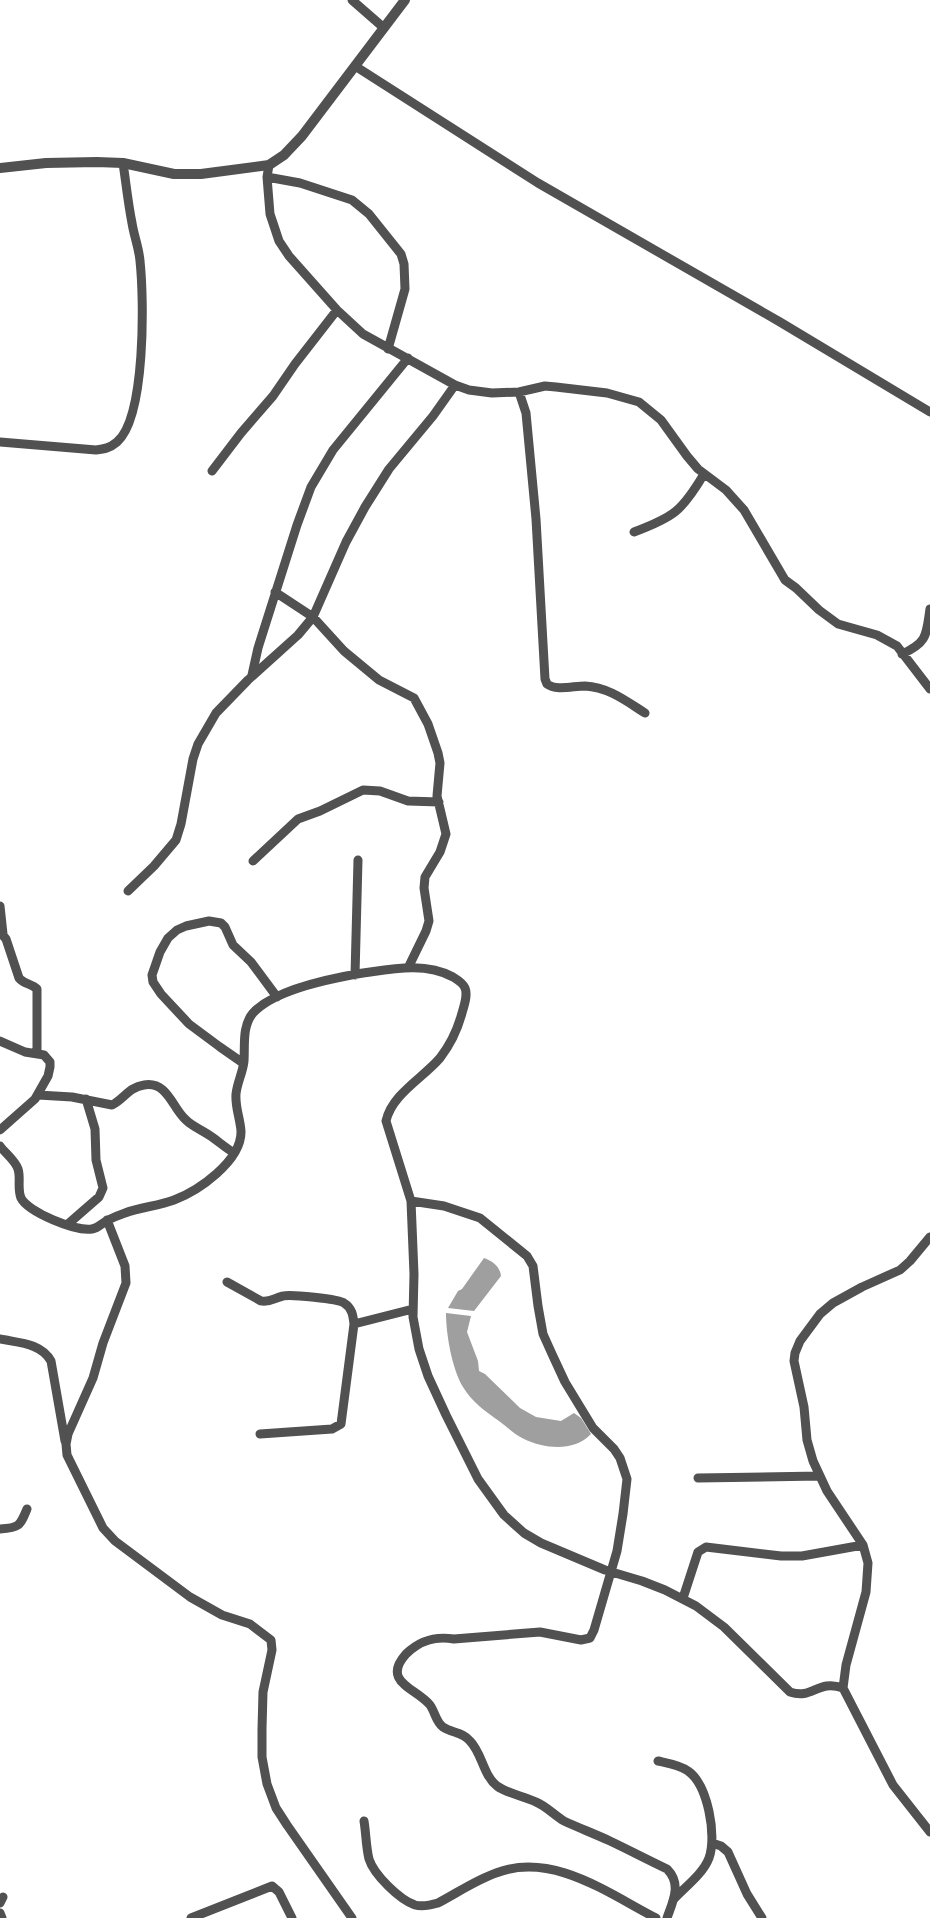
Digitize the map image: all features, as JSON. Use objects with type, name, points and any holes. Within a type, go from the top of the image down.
[{"type":"street","points":[[352,0],[384,28]]},
{"type":"street","points":[[0,168],[74,162],[123,163],[150,170],[186,174],[269,165],[284,155],[302,136],[405,0]]},
{"type":"street","points":[[355,66],[538,183],[780,322],[930,412]]},
{"type":"street","points":[[0,442],[96,450],[108,448],[118,441],[125,429],[133,410],[141,362],[143,291],[140,258],[132,225],[123,163]]},
{"type":"street","points":[[269,165],[266,177],[270,214],[279,241],[289,256],[337,310],[363,334],[455,385],[481,393],[519,392],[544,386],[607,393],[639,402],[662,420],[687,456],[704,474],[726,490],[744,510],[785,580],[838,624],[877,635],[891,642],[930,690]]},
{"type":"street","points":[[266,177],[300,183],[352,200],[370,214],[401,254],[406,277],[405,289],[388,349]]},
{"type":"street","points":[[212,471],[241,432],[273,396],[337,310]]},
{"type":"street","points":[[252,675],[275,592],[311,487],[321,467],[333,450],[408,358]]},
{"type":"street","points":[[128,891],[154,866],[176,840],[181,824],[192,758],[216,712],[252,675],[298,635],[313,617],[346,542],[365,508],[389,469],[433,416],[455,385]]},
{"type":"street","points":[[519,392],[526,414],[537,537],[546,684],[555,688],[586,686],[603,689],[645,713]]},
{"type":"street","points":[[634,532],[656,524],[676,513],[704,474]]},
{"type":"street","points":[[275,592],[313,617],[344,650],[379,680],[414,698],[428,724],[438,752],[440,764],[437,786],[446,834],[444,843],[425,877],[424,888],[429,921],[408,968]]},
{"type":"street","points":[[902,654],[917,647],[922,642],[927,632],[930,609]]},
{"type":"street","points":[[253,861],[298,819],[320,811],[363,790],[380,791],[408,801],[439,802]]},
{"type":"street","points":[[355,975],[358,860]]},
{"type":"street","points":[[0,906],[2,933],[18,978],[22,982],[34,985],[37,989],[37,1053]]},
{"type":"street","points":[[244,1062],[220,1048],[189,1024],[161,994],[153,982],[152,975],[160,952],[168,938],[177,930],[210,921],[221,923],[225,927],[233,945],[251,962],[277,997]]},
{"type":"street","points":[[0,1146],[18,1168],[20,1193],[26,1206],[35,1212],[81,1228],[93,1229],[107,1220],[131,1211],[161,1205],[190,1193],[205,1184],[234,1153],[241,1136],[236,1093],[244,1062],[247,1023],[254,1012],[277,997],[301,988],[355,975],[408,968],[425,968],[452,976],[465,986],[466,993],[461,1016],[451,1041],[440,1057],[406,1090],[387,1115],[386,1126],[411,1201],[416,1334],[428,1376],[478,1479],[504,1515],[524,1533],[541,1543],[605,1570],[642,1581],[683,1598],[708,1613],[790,1692],[800,1695],[828,1684],[843,1688]]},
{"type":"street","points":[[0,1041],[25,1052],[37,1053],[48,1058],[50,1067],[48,1076],[38,1095],[0,1130]]},
{"type":"street","points":[[38,1095],[86,1099],[112,1105],[131,1089],[144,1085],[160,1088],[167,1094],[186,1121],[212,1136],[234,1153]]},
{"type":"street","points":[[68,1224],[99,1197],[103,1188],[96,1160],[95,1129],[86,1099]]},
{"type":"street","points":[[411,1201],[444,1206],[480,1218],[527,1256],[533,1266],[543,1334],[558,1368],[577,1404],[593,1428],[614,1449],[620,1458],[627,1478],[623,1514],[611,1571],[590,1638],[581,1640],[540,1632],[454,1639],[431,1638],[418,1644],[400,1661],[398,1676],[401,1682],[431,1706],[439,1723],[444,1728],[461,1734],[472,1743],[490,1778],[496,1785],[504,1790],[537,1802],[564,1820],[668,1870],[674,1876],[676,1884],[674,1899],[667,1918]]},
{"type":"street","points":[[66,1444],[68,1434],[93,1378],[103,1343],[126,1283],[126,1266],[107,1220]]},
{"type":"street","points":[[930,1237],[900,1270],[875,1280],[833,1303],[820,1314],[800,1341],[794,1361],[804,1408],[808,1440],[820,1476],[827,1491],[863,1545],[868,1563],[868,1579],[846,1665],[843,1688],[893,1785],[930,1832]]},
{"type":"street","points":[[227,1282],[260,1301],[266,1302],[287,1296],[341,1301],[350,1308],[353,1314],[354,1324],[341,1424],[332,1429],[260,1434]]},
{"type":"street","points":[[354,1324],[414,1309]]},
{"type":"street","points":[[0,1339],[26,1344],[47,1353],[51,1361],[67,1455],[103,1528],[115,1541],[190,1597],[222,1615],[250,1624],[271,1640],[272,1650],[263,1692],[262,1756],[267,1784],[276,1808],[352,1918]]},
{"type":"street","points":[[698,1478],[820,1476]]},
{"type":"street","points":[[0,1529],[18,1527],[27,1509]]},
{"type":"street","points":[[683,1598],[698,1552],[706,1547],[781,1556],[802,1556],[863,1545]]},
{"type":"street","points":[[658,1761],[688,1771],[704,1795],[709,1812],[712,1843],[709,1859],[702,1870],[674,1899]]},
{"type":"street","points":[[364,1821],[370,1860],[374,1869],[405,1900],[416,1905],[429,1906],[438,1903],[495,1873],[524,1868],[556,1871],[571,1876],[597,1886],[656,1918]]},
{"type":"street","points":[[712,1843],[721,1846],[728,1852],[747,1894],[762,1918]]},
{"type":"street","points":[[191,1918],[266,1886],[272,1886],[279,1892],[292,1918]]},
{"type":"street","points":[[0,1913],[2,1918]]},
{"type":"shaded area","points":[[484,1258],[495,1264],[501,1276],[474,1311],[448,1308],[458,1291],[462,1289]]},
{"type":"shaded area","points":[[446,1313],[471,1316],[467,1332],[478,1361],[479,1371],[485,1374],[520,1408],[536,1417],[561,1421],[574,1413],[581,1418],[591,1434],[584,1440],[568,1446],[550,1447],[541,1445],[517,1435],[474,1402],[463,1387],[456,1371],[450,1351]]}]
